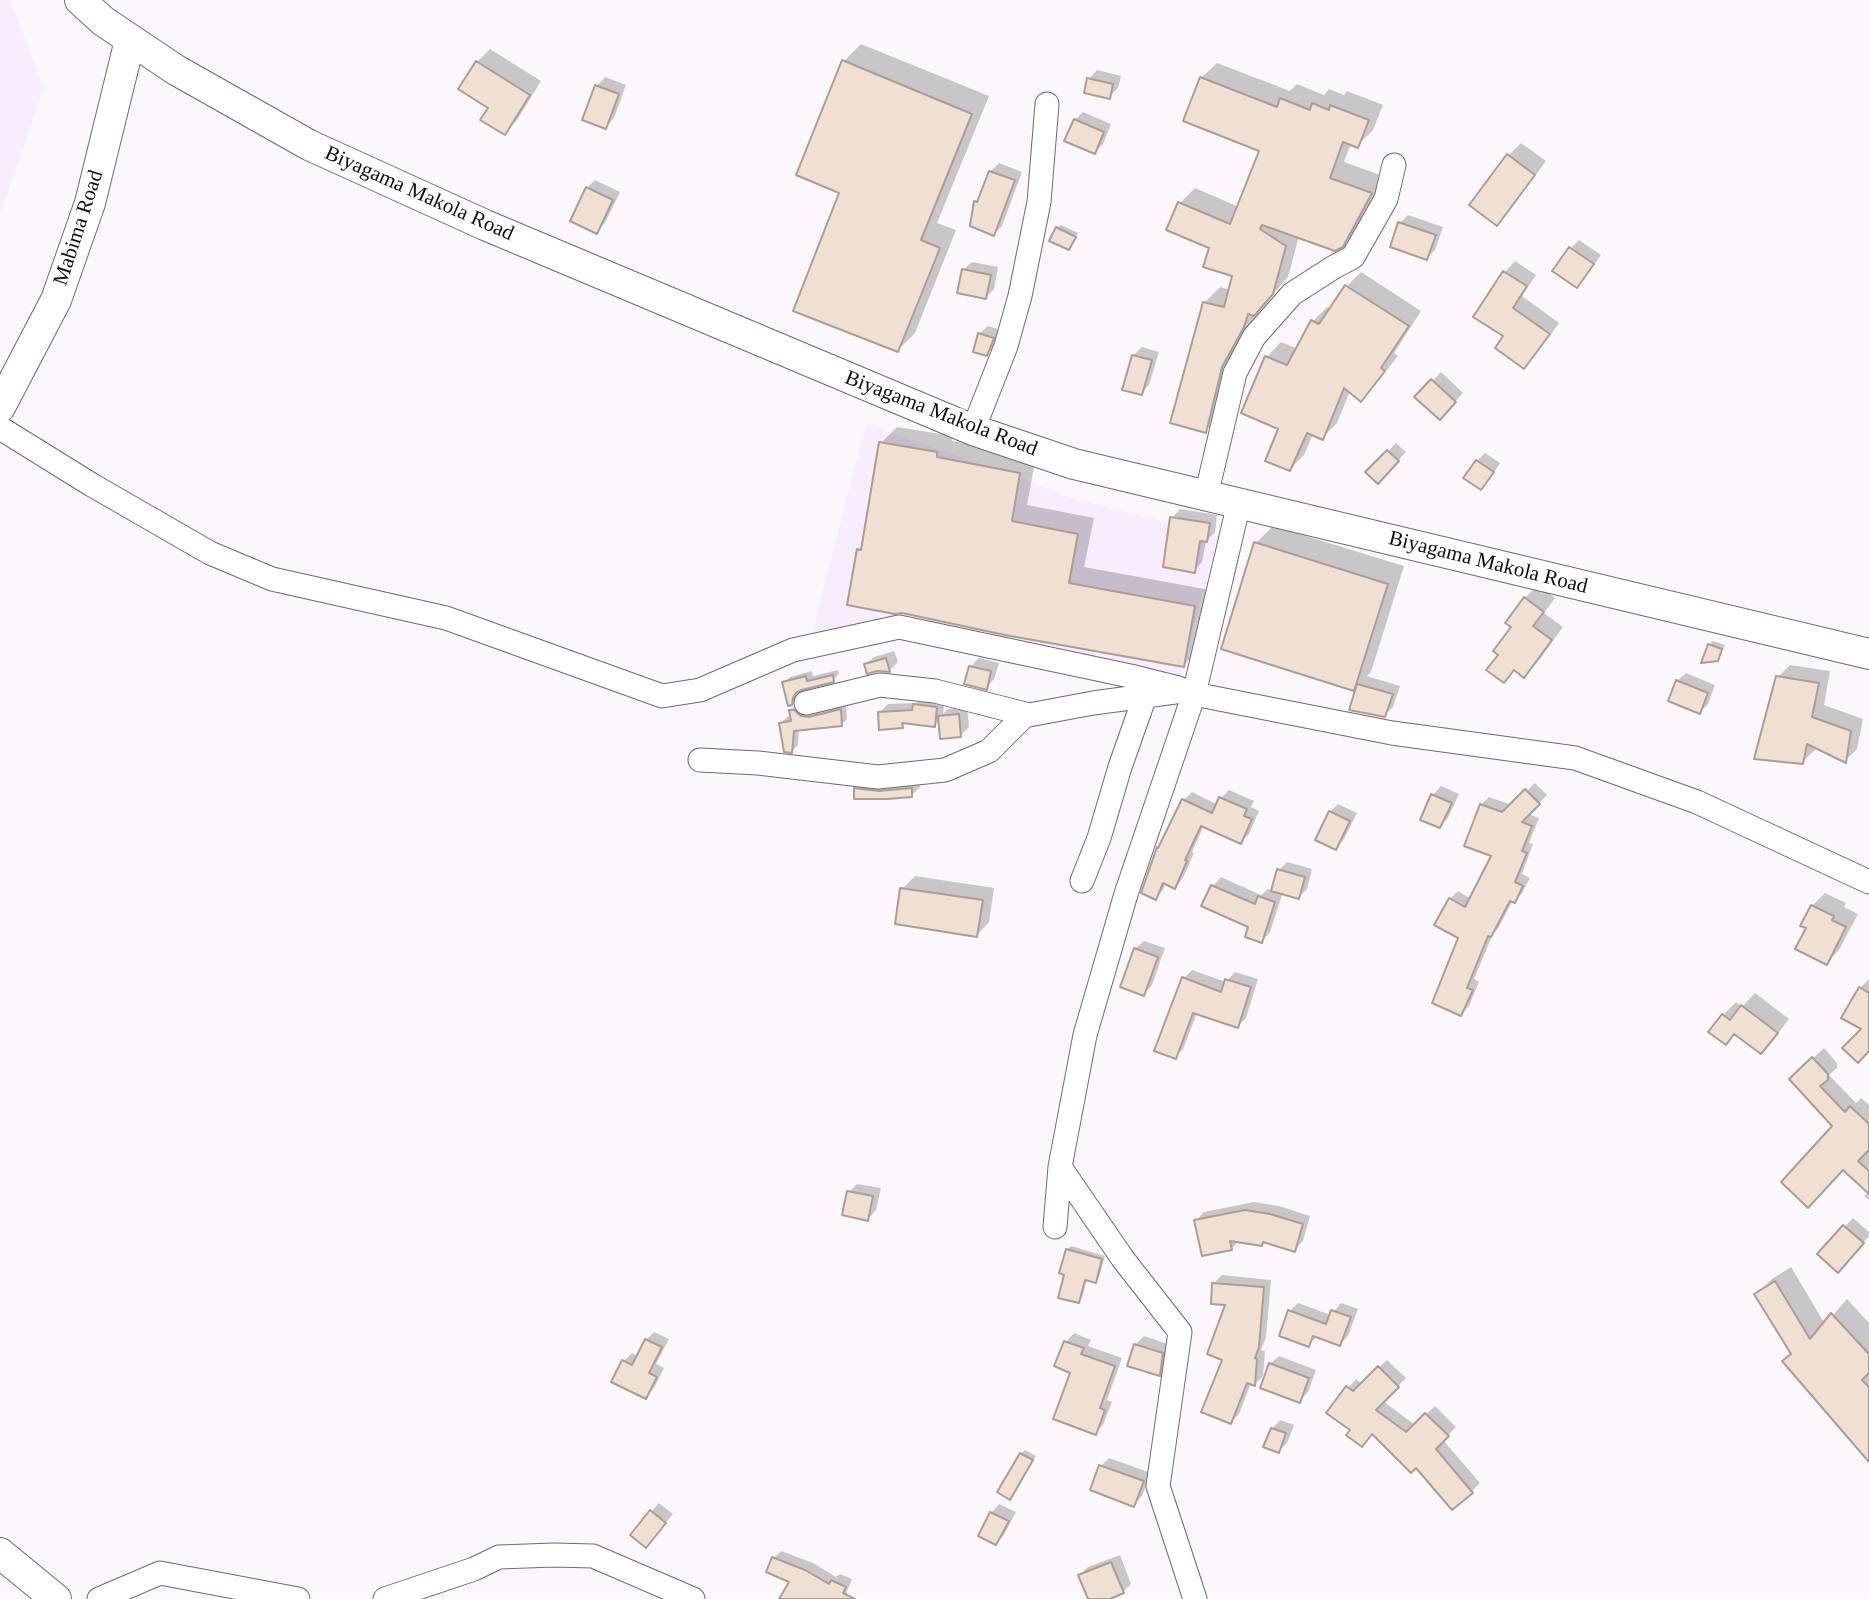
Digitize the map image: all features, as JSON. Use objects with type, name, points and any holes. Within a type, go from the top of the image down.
[{"type":"main road","name":"Biyagama Makola Road","points":[[80,0],[130,40],[176,70],[309,145],[523,242],[973,430],[1074,464],[1869,654]]},
{"type":"main road","name":"Mabima Road","points":[[0,407],[56,300],[86,215],[130,40]]},
{"type":"main road","points":[[0,1553],[56,1599]]},
{"type":"street","points":[[973,430],[1006,346],[1020,296],[1039,202],[1047,104]]},
{"type":"street","points":[[1206,495],[1235,373],[1254,337],[1292,295],[1353,257],[1386,199],[1394,165]]},
{"type":"street","points":[[0,428],[210,553],[272,579],[446,618],[662,696],[700,690],[793,650],[899,627],[1130,676],[1189,693],[1392,733],[1576,758],[1697,802],[1869,882]]},
{"type":"street","points":[[1055,1227],[1060,1167],[1089,1022],[1189,693],[1239,503]]},
{"type":"street","points":[[806,703],[880,685],[935,691],[1029,715],[1093,703],[1189,693]]},
{"type":"street","points":[[1082,880],[1099,838],[1144,696]]},
{"type":"street","points":[[700,761],[758,763],[878,777],[946,770],[989,751],[1026,714]]},
{"type":"street","points":[[1060,1167],[1123,1259],[1180,1332],[1158,1486],[1195,1599]]},
{"type":"street","points":[[384,1599],[474,1569],[499,1557],[554,1555],[593,1556],[693,1599]]},
{"type":"street","points":[[99,1599],[160,1573],[298,1599]]},
{"type":"shaded area","points":[[0,0],[10,0],[44,88],[0,214]]},
{"type":"shaded area","points":[[866,423],[1075,499],[1219,535],[1178,685],[880,623],[811,638]]},
{"type":"building","points":[[842,60],[972,114],[921,240],[940,248],[898,352],[793,311],[839,193],[796,175]]},
{"type":"building","points":[[476,61],[530,95],[505,135],[480,120],[488,108],[458,89]]},
{"type":"building","points":[[1200,77],[1277,107],[1280,98],[1310,110],[1312,103],[1329,110],[1330,105],[1369,120],[1358,148],[1343,142],[1330,178],[1372,193],[1343,247],[1335,251],[1262,225],[1260,229],[1286,246],[1273,294],[1254,316],[1248,314],[1244,327],[1222,367],[1206,433],[1170,423],[1203,302],[1224,307],[1232,276],[1203,267],[1209,248],[1166,230],[1178,202],[1230,224],[1259,151],[1183,121]]},
{"type":"building","points":[[1087,78],[1113,84],[1110,99],[1084,93]]},
{"type":"building","points":[[595,85],[619,94],[606,129],[582,120]]},
{"type":"building","points":[[1074,119],[1104,132],[1095,154],[1064,141]]},
{"type":"building","points":[[1507,154],[1535,175],[1497,226],[1469,205]]},
{"type":"building","points":[[989,171],[1015,180],[994,236],[970,226],[974,201],[977,202]]},
{"type":"building","points":[[586,187],[613,200],[597,234],[570,221]]},
{"type":"building","points":[[1398,222],[1436,235],[1427,260],[1390,247]]},
{"type":"building","points":[[1056,227],[1076,237],[1069,250],[1049,241]]},
{"type":"building","points":[[1569,247],[1594,264],[1577,288],[1552,271]]},
{"type":"building","points":[[962,269],[991,275],[986,299],[957,293]]},
{"type":"building","points":[[1503,271],[1527,286],[1513,308],[1550,334],[1524,369],[1495,348],[1503,336],[1473,317]]},
{"type":"building","points":[[1345,285],[1409,326],[1381,368],[1385,371],[1361,402],[1344,388],[1323,440],[1307,433],[1290,471],[1265,461],[1278,429],[1241,413],[1265,356],[1287,365],[1311,320],[1319,324]]},
{"type":"building","points":[[978,333],[994,338],[987,356],[973,352]]},
{"type":"building","points":[[1132,355],[1152,360],[1142,395],[1122,390]]},
{"type":"building","points":[[1431,379],[1456,402],[1440,420],[1414,397]]},
{"type":"building","points":[[879,442],[937,452],[937,457],[1020,473],[1012,521],[1078,534],[1069,583],[1195,606],[1184,667],[847,605],[857,549],[861,550]]},
{"type":"building","points":[[1387,450],[1399,461],[1378,484],[1365,472]]},
{"type":"building","points":[[1476,460],[1494,472],[1481,490],[1463,478]]},
{"type":"building","points":[[1170,517],[1210,523],[1207,542],[1200,541],[1195,573],[1163,567]]},
{"type":"building","points":[[1254,542],[1388,584],[1354,691],[1221,649]]},
{"type":"building","points":[[1524,597],[1544,612],[1533,626],[1552,640],[1524,678],[1514,670],[1504,683],[1486,670],[1498,655],[1493,651],[1511,627],[1505,623]]},
{"type":"building","points":[[1708,644],[1722,649],[1718,661],[1701,663]]},
{"type":"building","points":[[886,658],[890,672],[877,671],[867,674],[864,664]]},
{"type":"building","points":[[969,666],[991,671],[987,690],[964,684]]},
{"type":"building","points":[[833,675],[834,682],[796,693],[792,705],[788,706],[782,682],[806,676],[807,681]]},
{"type":"building","points":[[1776,676],[1819,683],[1812,717],[1851,731],[1846,763],[1807,744],[1803,764],[1754,759]]},
{"type":"building","points":[[1676,680],[1708,693],[1700,714],[1668,701]]},
{"type":"building","points":[[1357,684],[1393,694],[1385,717],[1349,710]]},
{"type":"building","points":[[913,704],[937,707],[935,727],[902,723],[903,728],[879,730],[878,712],[912,710]]},
{"type":"building","points":[[841,709],[842,726],[794,731],[792,753],[784,752],[779,723],[791,721],[789,710],[809,717]]},
{"type":"building","points":[[959,714],[961,737],[940,739],[938,716]]},
{"type":"building","points":[[854,788],[879,791],[912,788],[912,797],[854,799]]},
{"type":"building","points":[[1525,789],[1540,804],[1522,822],[1532,826],[1522,851],[1527,853],[1515,882],[1523,886],[1515,903],[1510,901],[1491,937],[1488,936],[1467,988],[1473,990],[1461,1016],[1432,1003],[1458,938],[1434,925],[1449,898],[1465,907],[1491,856],[1464,846],[1480,804],[1502,812]]},
{"type":"building","points":[[1431,794],[1452,803],[1440,828],[1420,820]]},
{"type":"building","points":[[1219,797],[1247,809],[1244,816],[1252,819],[1241,844],[1201,826],[1175,889],[1163,883],[1156,900],[1141,893],[1157,847],[1182,799],[1212,813]]},
{"type":"building","points":[[1329,811],[1350,821],[1336,850],[1315,840]]},
{"type":"building","points":[[1277,869],[1305,877],[1299,899],[1271,891]]},
{"type":"building","points":[[1211,885],[1255,904],[1258,896],[1275,902],[1262,943],[1245,937],[1248,927],[1201,906]]},
{"type":"building","points":[[900,888],[983,900],[977,937],[895,924]]},
{"type":"building","points":[[1811,905],[1834,916],[1832,920],[1846,927],[1827,965],[1795,949],[1806,928],[1800,926]]},
{"type":"building","points":[[1134,948],[1158,957],[1144,996],[1120,987]]},
{"type":"building","points":[[1182,977],[1221,992],[1225,979],[1251,987],[1238,1028],[1193,1013],[1176,1059],[1154,1051]]},
{"type":"building","points":[[1859,987],[1869,993],[1869,1051],[1858,1063],[1842,1048],[1861,1029],[1841,1018]]},
{"type":"building","points":[[1741,1005],[1778,1033],[1761,1054],[1734,1034],[1726,1045],[1708,1032],[1722,1014],[1730,1020]]},
{"type":"building","points":[[1812,1057],[1828,1074],[1828,1080],[1820,1086],[1845,1112],[1850,1106],[1869,1124],[1869,1150],[1858,1161],[1869,1171],[1869,1194],[1843,1170],[1808,1208],[1781,1182],[1832,1126],[1789,1079]]},
{"type":"building","points":[[847,1191],[873,1196],[868,1221],[842,1215]]},
{"type":"building","points":[[1245,1210],[1303,1224],[1295,1252],[1263,1242],[1262,1246],[1230,1241],[1232,1250],[1202,1256],[1194,1220]]},
{"type":"building","points":[[1843,1225],[1864,1243],[1838,1273],[1817,1254]]},
{"type":"building","points":[[1066,1249],[1102,1259],[1096,1283],[1085,1280],[1079,1303],[1058,1298],[1064,1275],[1059,1273]]},
{"type":"building","points":[[1775,1281],[1810,1339],[1831,1313],[1869,1354],[1869,1373],[1862,1380],[1869,1387],[1869,1462],[1782,1361],[1791,1354],[1754,1294]]},
{"type":"building","points":[[1212,1283],[1264,1287],[1259,1347],[1255,1358],[1255,1386],[1247,1383],[1231,1424],[1201,1412],[1222,1360],[1207,1354],[1225,1305],[1211,1304]]},
{"type":"building","points":[[1288,1310],[1326,1324],[1331,1310],[1351,1317],[1340,1346],[1313,1336],[1309,1347],[1279,1336]]},
{"type":"building","points":[[645,1339],[662,1347],[649,1373],[657,1377],[646,1399],[611,1382],[622,1360],[632,1365]]},
{"type":"building","points":[[1064,1341],[1084,1348],[1081,1354],[1115,1366],[1100,1408],[1105,1410],[1096,1435],[1053,1419],[1070,1373],[1054,1366]]},
{"type":"building","points":[[1134,1344],[1163,1353],[1160,1376],[1127,1366]]},
{"type":"building","points":[[1269,1363],[1309,1378],[1300,1403],[1260,1388]]},
{"type":"building","points":[[1378,1366],[1399,1387],[1376,1410],[1406,1432],[1425,1413],[1449,1436],[1436,1449],[1473,1493],[1452,1510],[1416,1468],[1411,1473],[1372,1434],[1362,1447],[1346,1435],[1350,1430],[1326,1413],[1346,1386],[1353,1391]]},
{"type":"building","points":[[1271,1428],[1286,1433],[1279,1453],[1263,1447]]},
{"type":"building","points":[[1020,1453],[1033,1460],[1010,1500],[997,1492]]},
{"type":"building","points":[[1099,1465],[1144,1481],[1134,1507],[1090,1490]]},
{"type":"building","points":[[650,1510],[666,1523],[646,1548],[630,1535]]},
{"type":"building","points":[[990,1512],[1009,1521],[996,1545],[978,1536]]},
{"type":"building","points":[[772,1557],[805,1570],[829,1584],[831,1580],[846,1587],[843,1593],[855,1599],[779,1599],[789,1582],[766,1572]]},
{"type":"building","points":[[1111,1562],[1124,1593],[1110,1599],[1088,1599],[1078,1575]]}]
